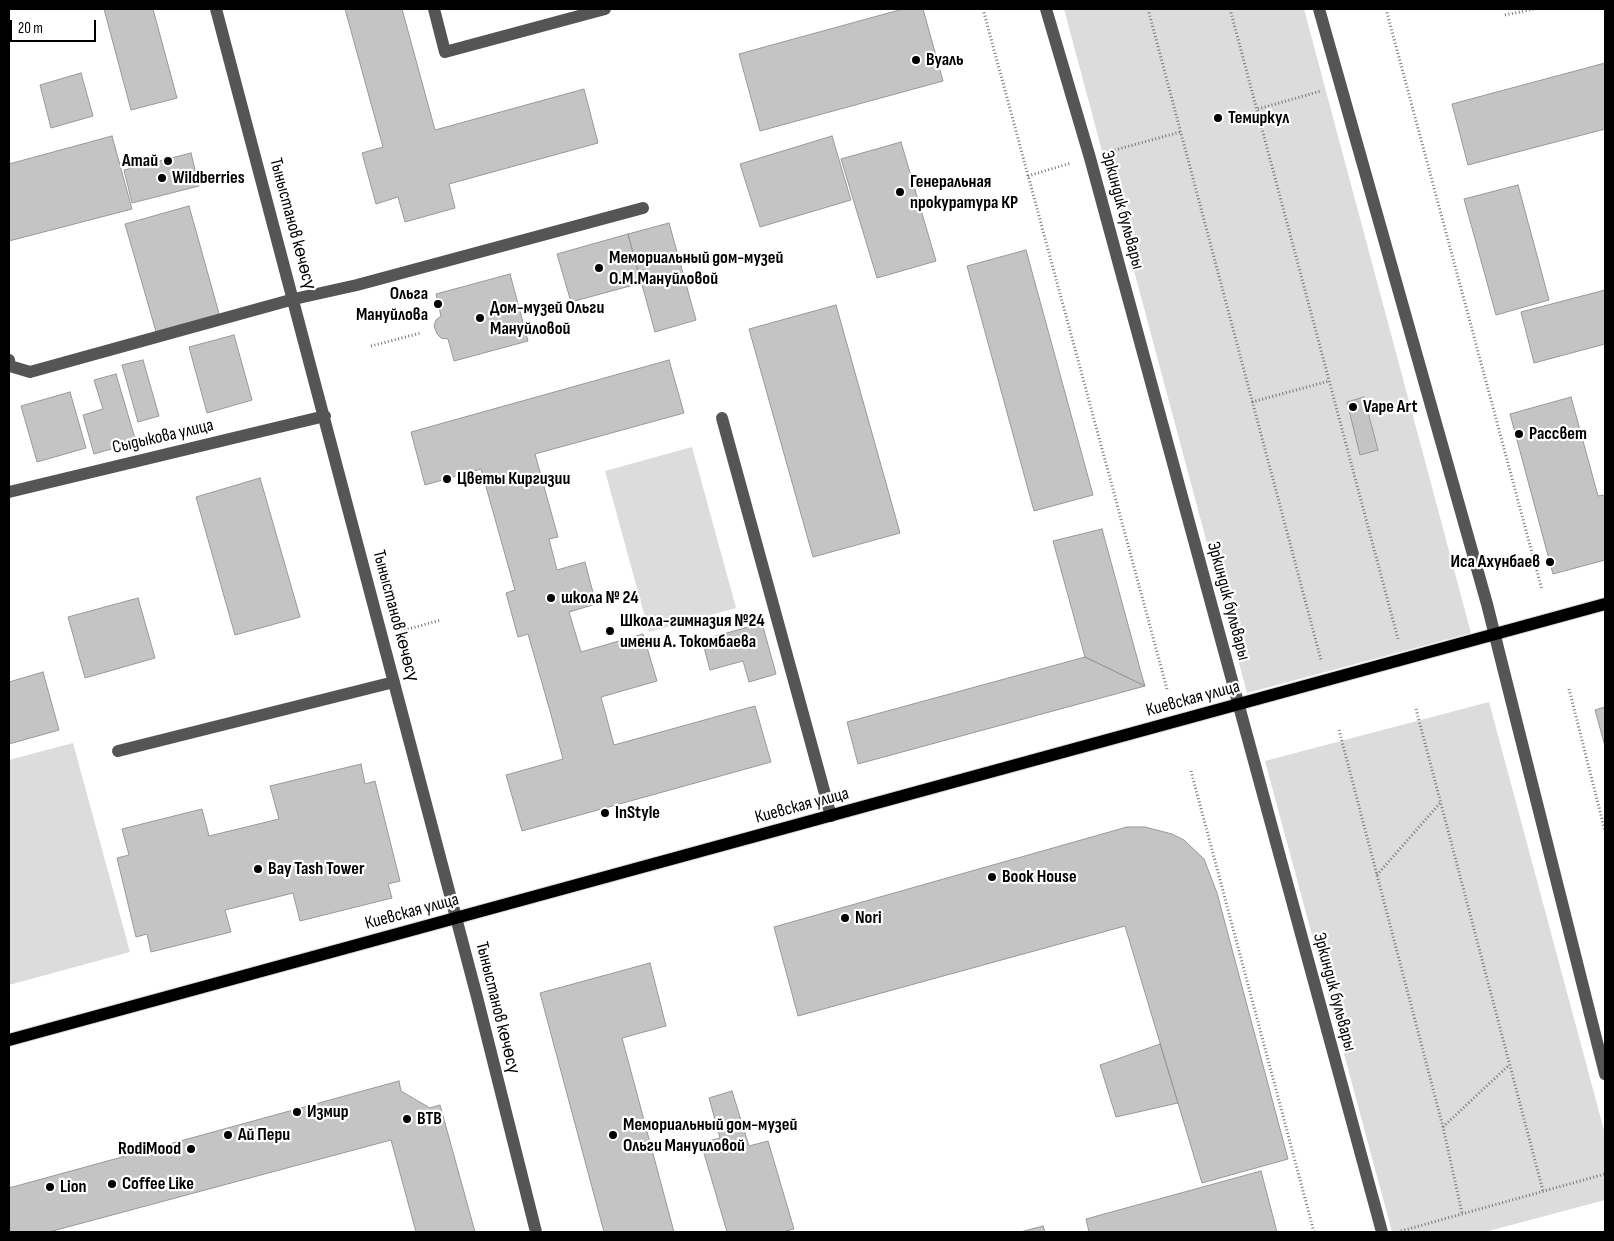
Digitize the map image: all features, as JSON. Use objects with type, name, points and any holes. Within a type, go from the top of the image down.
[{"type":"main road","name":"Киевская улица","points":[[9,1040],[1605,604]]},
{"type":"street","name":"Тыныстанов көчөсү","points":[[216,9],[325,416],[536,1232]]},
{"type":"street","points":[[434,9],[446,52],[605,9]]},
{"type":"street","name":"Эркиндик бульвары","points":[[1046,9],[1090,158],[1382,1232]]},
{"type":"street","points":[[1319,9],[1485,594],[1605,1074]]},
{"type":"street","points":[[9,360],[10,366],[30,372],[294,299],[366,282],[643,208]]},
{"type":"street","name":"Сыдыкова улица","points":[[9,492],[325,416]]},
{"type":"street","points":[[722,418],[831,816]]},
{"type":"street","points":[[118,751],[394,682]]},
{"type":"path","points":[[982,9],[1167,689]]},
{"type":"path","points":[[1148,9],[1323,667]]},
{"type":"path","points":[[1230,9],[1399,643]]},
{"type":"path","points":[[1386,9],[1542,590]]},
{"type":"path","points":[[1505,15],[1534,9]]},
{"type":"path","points":[[1258,110],[1340,85]]},
{"type":"path","points":[[370,346],[421,332]]},
{"type":"path","points":[[1252,402],[1329,381]]},
{"type":"path","points":[[1568,689],[1605,831]]},
{"type":"path","points":[[1416,709],[1543,1191]]},
{"type":"path","points":[[1339,730],[1443,1127],[1462,1213]]},
{"type":"path","points":[[1191,770],[1314,1232]]},
{"type":"path","points":[[1377,875],[1441,803]]},
{"type":"path","points":[[1443,1127],[1509,1065]]},
{"type":"path","points":[[1398,1232],[1605,1174]]},
{"type":"shaded area","points":[[1064,9],[1304,9],[1471,633],[1247,693]]},
{"type":"shaded area","points":[[692,447],[736,608],[649,632],[605,471]]},
{"type":"shaded area","points":[[1489,702],[1605,1134],[1605,1200],[1485,1232],[1392,1232],[1265,761]]},
{"type":"shaded area","points":[[73,743],[130,952],[9,985],[9,760]]},
{"type":"building","points":[[104,9],[153,9],[177,98],[131,110]]},
{"type":"building","points":[[345,9],[402,9],[435,130],[584,89],[598,143],[449,184],[455,208],[405,222],[398,197],[376,204],[362,153],[383,147]]},
{"type":"building","points":[[903,9],[923,9],[943,81],[760,131],[739,54]]},
{"type":"building","points":[[1605,63],[1605,129],[1468,165],[1452,104]]},
{"type":"building","points":[[81,73],[93,116],[51,128],[40,85]]},
{"type":"building","points":[[112,136],[132,209],[9,241],[9,164]]},
{"type":"building","points":[[832,136],[851,200],[760,227],[740,164]]},
{"type":"building","points":[[901,142],[936,261],[877,278],[841,159]]},
{"type":"building","name":"Wildberries","points":[[191,153],[199,186],[132,203],[124,170]]},
{"type":"building","points":[[1518,185],[1549,300],[1496,315],[1464,199]]},
{"type":"building","points":[[189,206],[220,317],[157,335],[125,224]]},
{"type":"building","points":[[669,223],[696,320],[655,332],[628,234]]},
{"type":"building","name":"Мемориальный дом-музей О.М.Мануйловой","points":[[628,234],[641,283],[571,302],[557,254]]},
{"type":"building","points":[[1026,250],[1093,495],[1034,511],[967,266]]},
{"type":"building","name":"Дом-музей Ольги Мануйловой","points":[[510,274],[528,341],[454,361],[448,339],[441,338],[434,326],[436,320],[441,316],[436,294]]},
{"type":"building","points":[[1605,290],[1605,344],[1534,363],[1521,312]]},
{"type":"building","points":[[836,305],[900,533],[813,557],[749,329]]},
{"type":"building","points":[[234,335],[252,400],[207,413],[189,347]]},
{"type":"building","points":[[143,360],[159,416],[138,422],[122,365]]},
{"type":"building","name":"школа № 24","points":[[669,360],[684,413],[535,454],[558,537],[549,539],[557,570],[585,562],[596,604],[569,612],[581,652],[643,634],[657,681],[601,697],[614,745],[755,706],[771,762],[522,831],[506,775],[563,759],[550,711],[528,634],[518,637],[506,593],[515,590],[481,469],[425,485],[411,432]]},
{"type":"building","points":[[116,374],[136,442],[94,454],[83,415],[103,409],[94,380]]},
{"type":"building","points":[[70,392],[86,448],[37,462],[21,406]]},
{"type":"building","points":[[1364,397],[1378,450],[1360,455],[1347,402]]},
{"type":"building","points":[[1571,397],[1598,496],[1605,495],[1605,560],[1553,574],[1510,414]]},
{"type":"building","points":[[260,478],[300,617],[235,635],[196,497]]},
{"type":"building","points":[[1102,529],[1145,686],[1085,657],[1053,541]]},
{"type":"building","points":[[138,598],[155,658],[85,678],[68,617]]},
{"type":"building","points":[[762,623],[776,674],[749,682],[743,661],[710,670],[702,640]]},
{"type":"building","points":[[1085,657],[1145,686],[858,764],[847,722]]},
{"type":"building","points":[[43,672],[59,730],[9,744],[9,682]]},
{"type":"building","points":[[1605,707],[1605,746],[1595,710]]},
{"type":"building","name":"Bay Tash Tower","points":[[361,764],[365,784],[375,781],[400,881],[388,884],[392,898],[300,921],[293,893],[225,910],[231,932],[151,952],[147,934],[136,937],[117,858],[129,855],[122,829],[202,809],[209,836],[279,819],[270,786]]},
{"type":"building","points":[[1127,827],[1145,827],[1172,834],[1184,840],[1204,859],[1217,893],[1288,1159],[1202,1183],[1125,926],[798,1016],[774,927]]},
{"type":"building","name":"Мемориальный дом-музей Ольги Мануиловой","points":[[650,963],[666,1026],[622,1038],[674,1232],[604,1232],[540,993]]},
{"type":"building","points":[[1160,1044],[1178,1103],[1116,1117],[1100,1065]]},
{"type":"building","points":[[399,1081],[401,1091],[430,1108],[440,1105],[475,1232],[416,1232],[391,1140],[49,1232],[9,1232],[9,1188]]},
{"type":"building","points":[[732,1091],[749,1146],[768,1141],[794,1229],[782,1232],[727,1232],[701,1143],[720,1138],[709,1098]]},
{"type":"building","points":[[1261,1171],[1277,1232],[1089,1232],[1086,1219]]},
{"type":"building","points":[[1043,1226],[1045,1232],[1020,1232]]},
{"type":"place","name":"Вуаль","points":[[916,60]]},
{"type":"place","name":"Темиркул","points":[[1218,118]]},
{"type":"place","name":"Атай","points":[[168,161]]},
{"type":"place","name":"Wildberries","points":[[162,178]]},
{"type":"place","name":"Генеральная прокуратура КР","points":[[900,192]]},
{"type":"place","name":"Мемориальный дом-музей О.М.Мануйловой","points":[[599,268]]},
{"type":"place","name":"Ольга Мануйлова","points":[[438,304]]},
{"type":"place","name":"Дом-музей Ольги Мануйловой","points":[[480,318]]},
{"type":"place","name":"Vape Art","points":[[1353,407]]},
{"type":"place","name":"Рассвет","points":[[1519,434]]},
{"type":"place","name":"Цветы Киргизии","points":[[447,479]]},
{"type":"place","name":"Иса Ахунбаев","points":[[1550,562]]},
{"type":"place","name":"школа № 24","points":[[551,598]]},
{"type":"place","name":"Школа-гимназия №24 имени А. Токомбаева","points":[[610,631]]},
{"type":"place","name":"InStyle","points":[[605,813]]},
{"type":"place","name":"Bay Tash Tower","points":[[258,869]]},
{"type":"place","name":"Book House","points":[[992,877]]},
{"type":"place","name":"Nori","points":[[845,918]]},
{"type":"place","name":"Измир","points":[[297,1112]]},
{"type":"place","name":"BTB","points":[[407,1119]]},
{"type":"place","name":"Ай Пери","points":[[228,1135]]},
{"type":"place","name":"Мемориальный дом-музей Ольги Мануиловой","points":[[613,1135]]},
{"type":"place","name":"RodiMood","points":[[191,1149]]},
{"type":"place","name":"Coffee Like","points":[[112,1184]]},
{"type":"place","name":"Lion","points":[[50,1187]]}]
